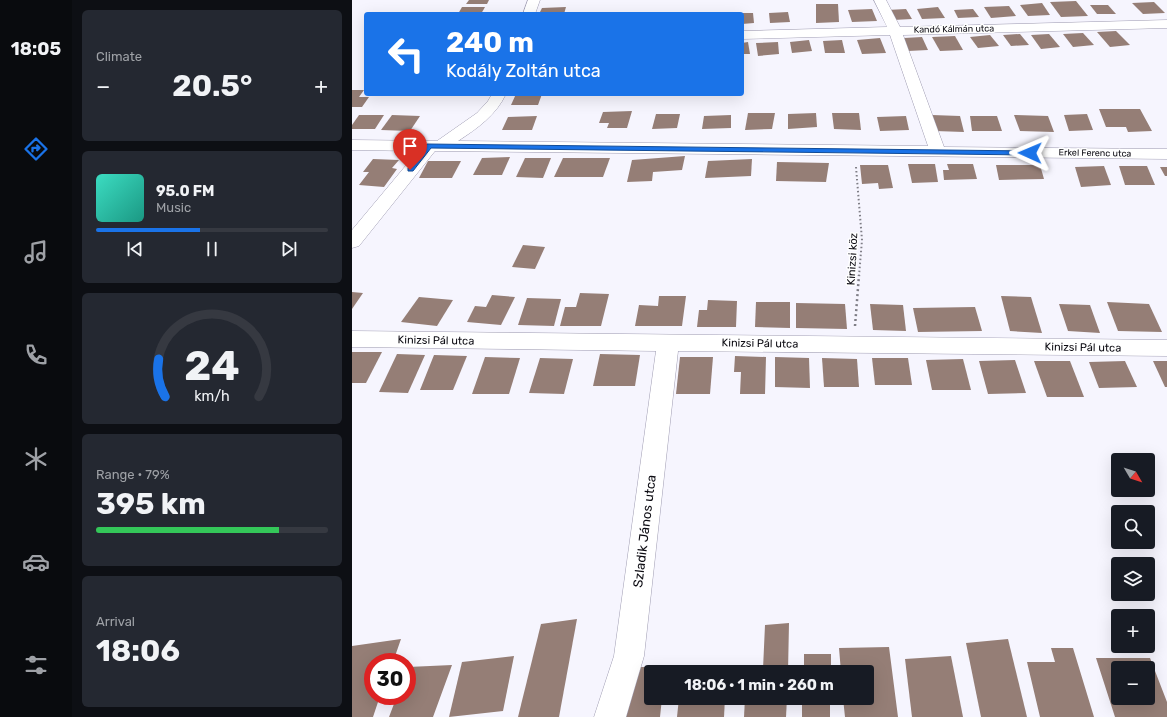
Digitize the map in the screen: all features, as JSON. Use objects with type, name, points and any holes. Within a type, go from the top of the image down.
[{"type":"street","points":[[530,12],[534,0]]},
{"type":"street","points":[[880,0],[895,31],[938,152]]},
{"type":"street","name":"Kandó Kálmán utca","points":[[744,35],[1167,24]]},
{"type":"street","points":[[352,242],[435,146],[488,111],[498,96]]},
{"type":"street","name":"Erkel Ferenc utca","points":[[352,145],[1167,154]]},
{"type":"street","name":"Kinizsi Pál utca","points":[[352,339],[1167,348]]},
{"type":"street","name":"Szladik János utca","points":[[610,717],[629,656],[668,342]]},
{"type":"path","name":"Kinizsi köz","points":[[854,344],[862,240],[855,151]]},
{"type":"building","points":[[469,0],[489,0],[487,4],[466,4]]},
{"type":"building","points":[[1076,1],[1088,16],[1061,17],[1050,2]]},
{"type":"building","points":[[1154,2],[1165,13],[1143,14],[1132,3]]},
{"type":"building","points":[[1042,3],[1050,15],[1028,16],[1020,5]]},
{"type":"building","points":[[816,4],[838,4],[839,22],[816,23]]},
{"type":"building","points":[[1090,5],[1108,5],[1116,14],[1097,14]]},
{"type":"building","points":[[1009,6],[1016,16],[991,18],[984,7]]},
{"type":"building","points":[[462,7],[485,7],[482,12],[459,12]]},
{"type":"building","points":[[566,7],[565,12],[540,12],[542,8]]},
{"type":"building","points":[[938,7],[945,18],[922,19],[917,9]]},
{"type":"building","points":[[872,9],[877,21],[852,22],[848,10]]},
{"type":"building","points":[[906,9],[912,19],[893,20],[887,10]]},
{"type":"building","points":[[973,9],[979,17],[958,18],[954,10]]},
{"type":"building","points":[[788,12],[790,22],[770,23],[769,13]]},
{"type":"building","points":[[744,13],[753,13],[754,23],[744,24]]},
{"type":"building","points":[[1116,31],[1130,45],[1110,47],[1097,32]]},
{"type":"building","points":[[1083,33],[1094,45],[1073,47],[1063,34]]},
{"type":"building","points":[[1020,34],[1029,45],[1011,46],[1003,35]]},
{"type":"building","points":[[1049,34],[1060,47],[1041,49],[1031,35]]},
{"type":"building","points":[[990,35],[999,46],[978,48],[970,37]]},
{"type":"building","points":[[955,36],[963,50],[940,51],[932,37]]},
{"type":"building","points":[[922,37],[928,50],[908,51],[904,38]]},
{"type":"building","points":[[880,38],[886,53],[862,54],[857,40]]},
{"type":"building","points":[[809,40],[812,51],[792,53],[790,42]]},
{"type":"building","points":[[842,40],[845,53],[825,53],[823,41]]},
{"type":"building","points":[[748,42],[750,54],[744,54],[744,43]]},
{"type":"building","points":[[778,42],[779,54],[758,56],[756,43]]},
{"type":"building","points":[[352,90],[364,90],[359,97],[369,97],[362,107],[352,107]]},
{"type":"building","points":[[515,96],[541,96],[538,105],[511,105]]},
{"type":"building","points":[[1099,109],[1140,109],[1152,131],[1128,132],[1126,127],[1106,127]]},
{"type":"building","points":[[632,111],[627,128],[607,128],[609,123],[599,123],[603,112]]},
{"type":"building","points":[[748,113],[775,113],[772,129],[745,130]]},
{"type":"building","points":[[816,113],[817,127],[788,129],[788,114]]},
{"type":"building","points":[[832,113],[859,113],[861,130],[834,129]]},
{"type":"building","points":[[656,114],[680,114],[677,128],[652,129]]},
{"type":"building","points":[[1087,114],[1093,130],[1069,131],[1064,115]]},
{"type":"building","points":[[359,115],[384,115],[375,129],[352,129],[352,125]]},
{"type":"building","points":[[392,115],[420,116],[410,131],[381,130]]},
{"type":"building","points":[[731,115],[731,128],[702,129],[704,116]]},
{"type":"building","points":[[932,115],[960,116],[964,132],[935,131]]},
{"type":"building","points":[[1014,115],[1048,116],[1054,132],[1020,131]]},
{"type":"building","points":[[537,116],[532,130],[502,130],[508,117]]},
{"type":"building","points":[[906,116],[909,130],[880,131],[877,117]]},
{"type":"building","points":[[970,116],[997,116],[1002,131],[972,131]]},
{"type":"building","points":[[685,156],[682,170],[653,172],[652,181],[627,182],[632,160]]},
{"type":"building","points":[[510,157],[502,175],[473,175],[482,158]]},
{"type":"building","points":[[525,158],[551,158],[543,178],[516,177]]},
{"type":"building","points":[[563,158],[610,158],[603,177],[554,177]]},
{"type":"building","points":[[373,159],[399,160],[392,168],[397,169],[384,187],[359,185],[369,172],[363,172]]},
{"type":"building","points":[[752,159],[751,176],[705,178],[708,161]]},
{"type":"building","points":[[428,161],[461,161],[452,178],[419,178]]},
{"type":"building","points":[[777,162],[829,163],[826,182],[776,181]]},
{"type":"building","points":[[908,164],[935,164],[938,182],[912,183]]},
{"type":"building","points":[[947,164],[973,164],[977,179],[944,180],[943,170],[949,170]]},
{"type":"building","points":[[860,165],[888,165],[893,188],[879,189],[878,183],[862,184]]},
{"type":"building","points":[[996,165],[1040,165],[1044,179],[999,180]]},
{"type":"building","points":[[1104,166],[1111,185],[1081,187],[1075,167]]},
{"type":"building","points":[[1119,166],[1147,166],[1155,185],[1125,185]]},
{"type":"building","points":[[1160,167],[1167,167],[1167,176],[1165,176]]},
{"type":"building","points":[[523,245],[545,247],[535,269],[512,267]]},
{"type":"building","points":[[352,292],[363,293],[352,309]]},
{"type":"building","points":[[580,293],[609,294],[601,326],[560,326],[565,307],[576,307]]},
{"type":"building","points":[[492,295],[515,297],[501,325],[467,322],[475,306],[486,307]]},
{"type":"building","points":[[659,296],[686,296],[682,326],[635,326],[639,305],[658,306]]},
{"type":"building","points":[[1001,296],[1031,297],[1042,333],[1010,331]]},
{"type":"building","points":[[419,297],[453,300],[437,326],[401,322]]},
{"type":"building","points":[[527,298],[561,299],[554,326],[518,325]]},
{"type":"building","points":[[708,300],[737,301],[736,327],[697,327],[699,310],[707,310]]},
{"type":"building","points":[[756,302],[790,302],[790,328],[755,327]]},
{"type":"building","points":[[1107,302],[1149,304],[1162,332],[1118,331]]},
{"type":"building","points":[[796,303],[845,304],[847,329],[796,328]]},
{"type":"building","points":[[870,304],[903,305],[906,331],[873,330]]},
{"type":"building","points":[[1059,304],[1090,305],[1100,333],[1068,331]]},
{"type":"building","points":[[975,307],[982,331],[918,332],[913,308]]},
{"type":"building","points":[[352,352],[382,352],[366,383],[352,383]]},
{"type":"building","points":[[397,354],[425,355],[408,393],[379,392]]},
{"type":"building","points":[[600,354],[640,355],[635,386],[593,386]]},
{"type":"building","points":[[434,355],[467,356],[453,390],[420,390]]},
{"type":"building","points":[[735,356],[766,357],[765,394],[740,394],[741,372],[734,372]]},
{"type":"building","points":[[485,357],[520,358],[509,394],[472,394]]},
{"type":"building","points":[[680,357],[713,357],[710,394],[676,394]]},
{"type":"building","points":[[775,357],[809,358],[810,388],[775,387]]},
{"type":"building","points":[[540,358],[573,359],[564,394],[529,393]]},
{"type":"building","points":[[822,358],[857,359],[859,387],[824,387]]},
{"type":"building","points":[[872,358],[908,358],[912,385],[875,385]]},
{"type":"building","points":[[963,359],[971,390],[932,390],[926,360]]},
{"type":"building","points":[[1015,360],[1026,393],[988,394],[979,361]]},
{"type":"building","points":[[1034,361],[1070,361],[1084,397],[1047,397]]},
{"type":"building","points":[[1125,361],[1137,387],[1099,388],[1089,362]]},
{"type":"building","points":[[1153,361],[1167,361],[1167,387],[1165,387]]},
{"type":"building","points":[[577,619],[559,717],[518,717],[541,624]]},
{"type":"building","points":[[789,623],[788,665],[763,665],[765,625]]},
{"type":"building","points":[[401,639],[396,653],[364,653],[364,705],[377,705],[373,717],[352,717],[352,646]]},
{"type":"building","points":[[1008,639],[1027,717],[981,717],[966,643]]},
{"type":"building","points":[[889,647],[898,717],[845,717],[844,705],[874,705],[874,665],[840,665],[839,648]]},
{"type":"building","points":[[1051,648],[1073,648],[1094,717],[1040,717],[1027,662],[1055,662]]},
{"type":"building","points":[[804,654],[831,654],[831,665],[804,665]]},
{"type":"building","points":[[514,656],[503,711],[449,717],[462,662]]},
{"type":"building","points":[[951,656],[963,717],[912,717],[905,659]]},
{"type":"building","points":[[1096,658],[1150,658],[1151,661],[1111,661],[1111,705]]},
{"type":"building","points":[[452,665],[433,717],[389,717],[394,705],[416,705],[416,667]]},
{"type":"building","points":[[629,667],[644,667],[644,705],[661,705],[660,717],[618,717]]},
{"type":"building","points":[[1155,671],[1167,702],[1167,717],[1115,717],[1111,705],[1155,705]]},
{"type":"building","points":[[678,705],[725,705],[724,717],[677,717]]},
{"type":"building","points":[[745,705],[787,705],[786,717],[744,717]]},
{"type":"building","points":[[802,705],[830,705],[830,717],[802,717]]},
{"type":"route","points":[[410,170],[430,146],[1030,153]]}]
